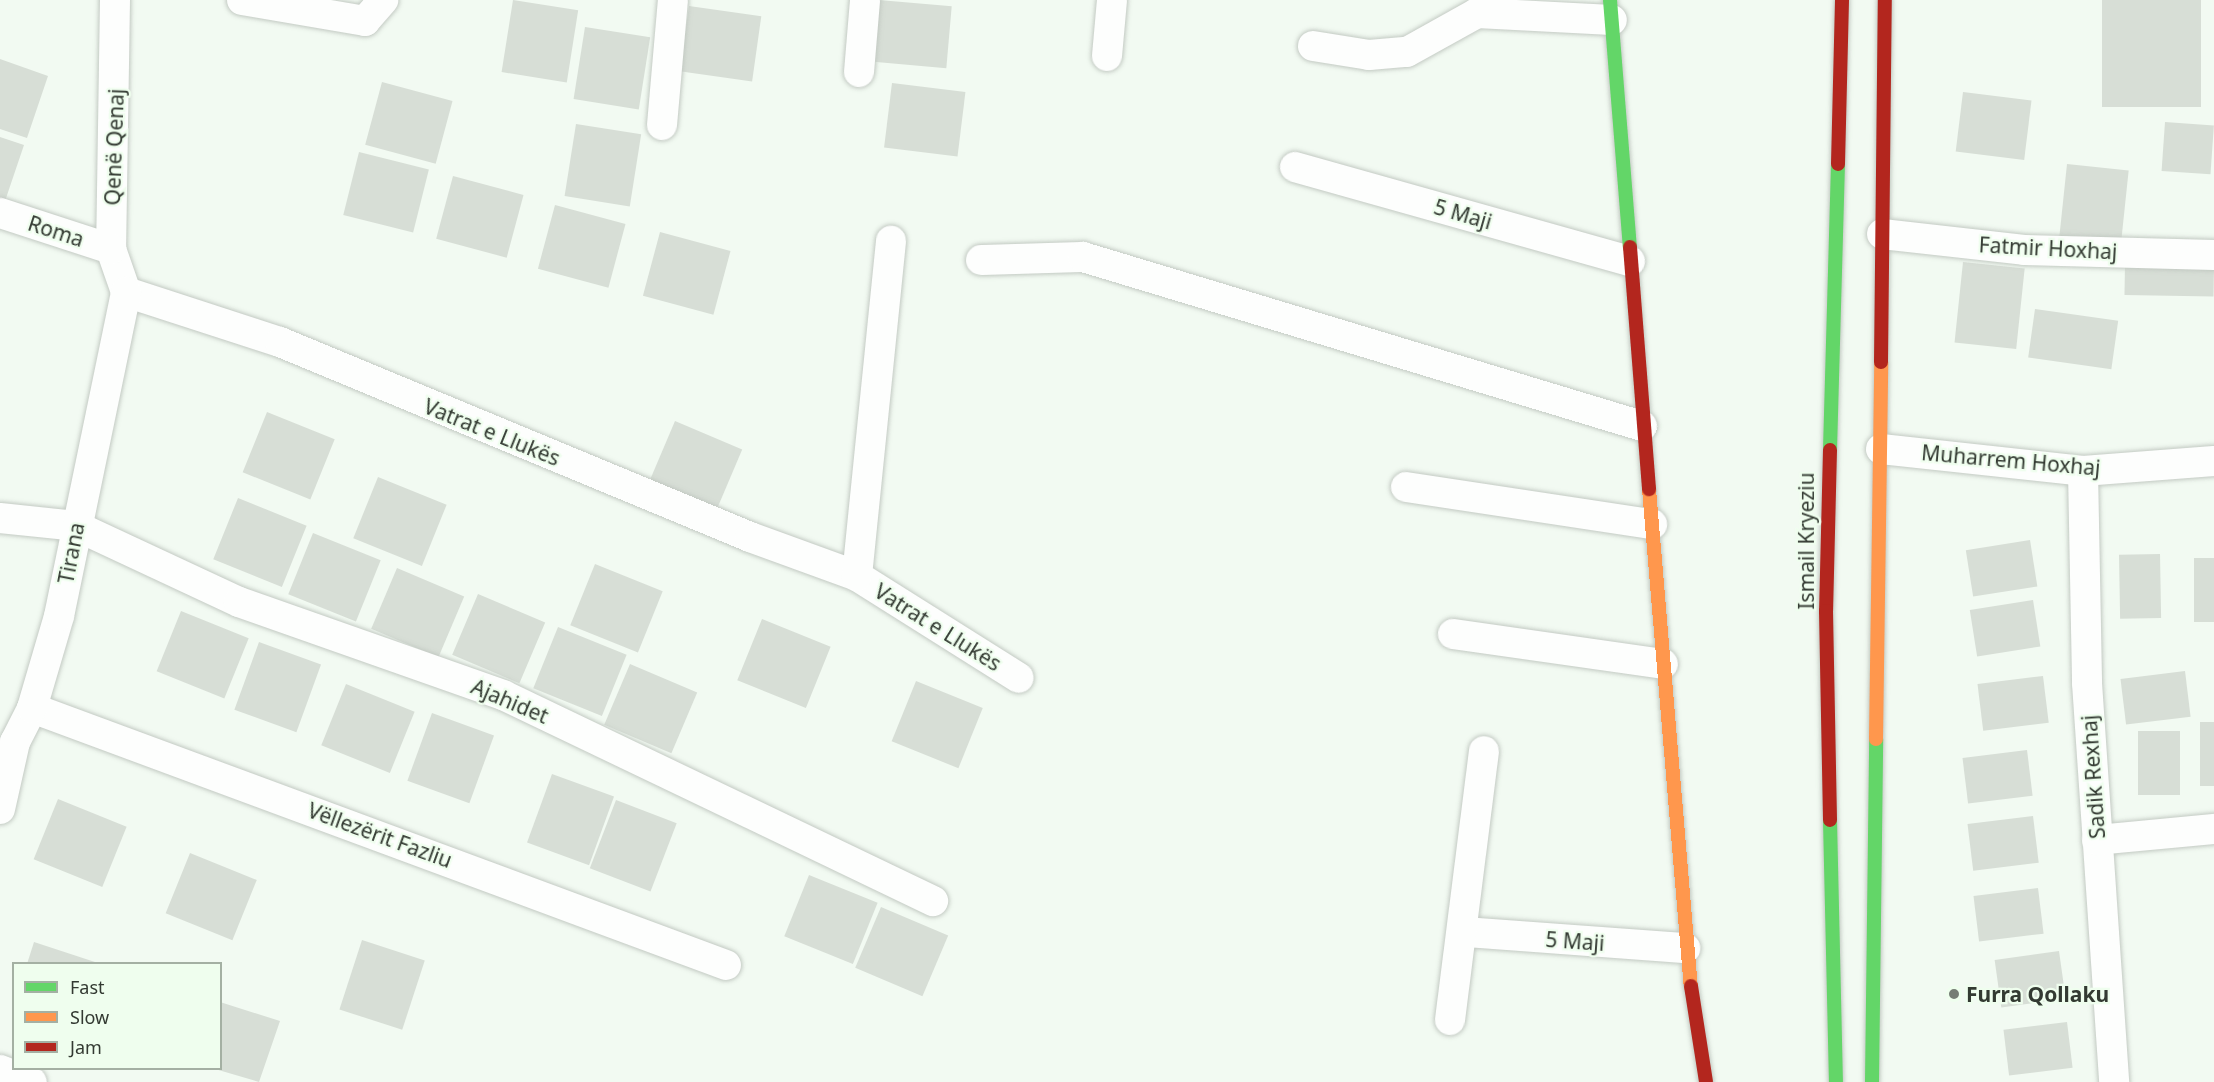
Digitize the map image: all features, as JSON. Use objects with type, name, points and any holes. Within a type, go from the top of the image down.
[{"type":"main road","name":"Ismail Kryeziu","points":[[1836,1082],[1826,611],[1842,0]]},
{"type":"main road","points":[[1872,1082],[1874,619],[1881,449],[1885,0]]},
{"type":"main road","points":[[1611,10],[1642,426],[1652,524],[1685,948],[1706,1082]]},
{"type":"street","name":"Qenë Qenaj","points":[[115,0],[111,249],[126,292]]},
{"type":"street","points":[[242,0],[374,10]]},
{"type":"street","points":[[662,125],[673,0]]},
{"type":"street","points":[[860,72],[865,0]]},
{"type":"street","points":[[1107,56],[1112,0]]},
{"type":"street","points":[[1312,46],[1369,55],[1407,52],[1477,13],[1611,10]]},
{"type":"street","name":"5 Maji","points":[[1295,167],[1630,261]]},
{"type":"street","name":"Roma","points":[[0,213],[111,249]]},
{"type":"street","name":"Fatmir Hoxhaj","points":[[1882,234],[2024,250],[2214,255]]},
{"type":"street","name":"Vatrat e Llukës","points":[[857,576],[891,241]]},
{"type":"street","points":[[981,260],[1083,258],[1642,426]]},
{"type":"street","name":"Vatrat e Llukës","points":[[126,292],[280,342],[739,533],[857,576],[1019,678]]},
{"type":"street","name":"Tirana","points":[[0,809],[8,738],[32,708],[59,616],[126,292]]},
{"type":"street","name":"Muharrem Hoxhaj","points":[[1881,449],[2083,471],[2214,461]]},
{"type":"street","name":"Sadik Rexhaj","points":[[2083,471],[2097,840],[2114,1082]]},
{"type":"street","points":[[1406,487],[1652,524]]},
{"type":"street","name":"Ajahidet","points":[[0,518],[76,526],[238,602],[503,695],[933,901]]},
{"type":"street","points":[[1453,634],[1663,664]]},
{"type":"street","name":"Vëllezërit Fazliu","points":[[32,708],[726,965]]},
{"type":"street","points":[[1450,1020],[1465,932],[1484,751]]},
{"type":"street","points":[[2097,840],[2214,829]]},
{"type":"street","name":"5 Maji","points":[[1465,932],[1685,948]]},
{"type":"street","points":[[0,1071],[32,1082]]},
{"type":"building","points":[[513,0],[578,10],[567,82],[502,72]]},
{"type":"building","points":[[879,0],[952,6],[946,68],[874,62]]},
{"type":"building","points":[[2102,0],[2201,0],[2201,107],[2102,107]]},
{"type":"building","points":[[689,6],[761,16],[752,82],[680,71]]},
{"type":"building","points":[[585,27],[650,37],[639,109],[574,99]]},
{"type":"building","points":[[0,59],[48,76],[27,138],[0,129]]},
{"type":"building","points":[[382,82],[453,101],[436,164],[365,145]]},
{"type":"building","points":[[892,83],[965,92],[958,157],[884,148]]},
{"type":"building","points":[[1963,92],[2031,100],[2024,160],[1956,152]]},
{"type":"building","points":[[2165,122],[2214,125],[2210,174],[2162,171]]},
{"type":"building","points":[[576,124],[641,134],[630,206],[565,196]]},
{"type":"building","points":[[0,137],[24,145],[3,207],[0,206]]},
{"type":"building","points":[[359,152],[429,169],[413,232],[343,215]]},
{"type":"building","points":[[2067,164],[2129,170],[2121,244],[2059,238]]},
{"type":"building","points":[[453,176],[524,195],[507,258],[436,239]]},
{"type":"building","points":[[555,205],[626,224],[608,288],[538,269]]},
{"type":"building","points":[[660,232],[731,251],[713,315],[643,296]]},
{"type":"building","points":[[1963,262],[2025,268],[2016,349],[1955,343]]},
{"type":"building","points":[[2125,265],[2214,267],[2213,297],[2124,295]]},
{"type":"building","points":[[2035,309],[2118,321],[2111,369],[2028,358]]},
{"type":"building","points":[[267,412],[335,439],[310,500],[243,472]]},
{"type":"building","points":[[675,421],[742,450],[716,510],[649,482]]},
{"type":"building","points":[[378,477],[447,505],[422,566],[353,538]]},
{"type":"building","points":[[238,498],[307,526],[282,587],[213,559]]},
{"type":"building","points":[[313,533],[381,560],[356,622],[288,594]]},
{"type":"building","points":[[2030,540],[2037,586],[1973,597],[1966,550]]},
{"type":"building","points":[[2160,554],[2161,618],[2120,619],[2119,555]]},
{"type":"building","points":[[2194,558],[2214,558],[2214,622],[2194,622]]},
{"type":"building","points":[[595,564],[663,591],[638,653],[570,625]]},
{"type":"building","points":[[397,568],[464,597],[438,657],[371,629]]},
{"type":"building","points":[[478,594],[545,623],[519,683],[452,655]]},
{"type":"building","points":[[2033,600],[2040,646],[1977,656],[1970,610]]},
{"type":"building","points":[[181,611],[249,638],[224,699],[157,671]]},
{"type":"building","points":[[762,619],[831,647],[806,708],[737,680]]},
{"type":"building","points":[[558,627],[627,655],[602,716],[533,688]]},
{"type":"building","points":[[259,642],[321,665],[296,732],[234,710]]},
{"type":"building","points":[[630,664],[697,693],[671,753],[604,725]]},
{"type":"building","points":[[2185,671],[2191,717],[2126,725],[2120,679]]},
{"type":"building","points":[[2043,676],[2049,723],[1983,731],[1977,684]]},
{"type":"building","points":[[916,681],[983,708],[958,768],[892,741]]},
{"type":"building","points":[[346,684],[415,712],[390,773],[321,745]]},
{"type":"building","points":[[432,713],[494,736],[469,803],[407,781]]},
{"type":"building","points":[[2200,722],[2214,722],[2214,786],[2200,786]]},
{"type":"building","points":[[2138,731],[2180,731],[2180,795],[2138,795]]},
{"type":"building","points":[[2027,750],[2033,796],[1968,804],[1962,758]]},
{"type":"building","points":[[552,774],[614,797],[589,865],[527,843]]},
{"type":"building","points":[[58,799],[127,827],[102,887],[34,859]]},
{"type":"building","points":[[616,800],[677,823],[651,891],[590,868]]},
{"type":"building","points":[[2033,816],[2039,863],[1973,871],[1967,824]]},
{"type":"building","points":[[190,853],[257,880],[232,940],[166,913]]},
{"type":"building","points":[[809,875],[878,903],[853,964],[784,936]]},
{"type":"building","points":[[2038,888],[2044,934],[1979,942],[1973,896]]},
{"type":"building","points":[[881,907],[948,936],[922,996],[855,968]]},
{"type":"building","points":[[362,940],[425,960],[402,1030],[339,1009]]},
{"type":"building","points":[[34,942],[95,962],[28,962]]},
{"type":"building","points":[[2059,951],[2066,999],[2001,1008],[1995,960]]},
{"type":"building","points":[[222,1003],[280,1021],[259,1082],[218,1070],[222,1070]]},
{"type":"building","points":[[2067,1022],[2073,1068],[2009,1075],[2003,1030]]},
{"type":"traffic: fast","points":[[1610,0],[1630,247]]},
{"type":"traffic: fast","points":[[1830,450],[1838,164]]},
{"type":"traffic: fast","points":[[1872,1082],[1876,739]]},
{"type":"traffic: fast","points":[[1830,820],[1836,1082]]},
{"type":"traffic: slow","points":[[1876,739],[1881,362]]},
{"type":"traffic: slow","points":[[1649,489],[1691,986]]},
{"type":"traffic: jam","points":[[1838,164],[1842,0]]},
{"type":"traffic: jam","points":[[1881,362],[1885,0]]},
{"type":"traffic: jam","points":[[1630,247],[1649,489]]},
{"type":"traffic: jam","points":[[1830,450],[1826,611],[1830,820]]},
{"type":"traffic: jam","points":[[1691,986],[1706,1082]]},
{"type":"place","name":"Furra Qollaku","points":[[1954,994]]}]
